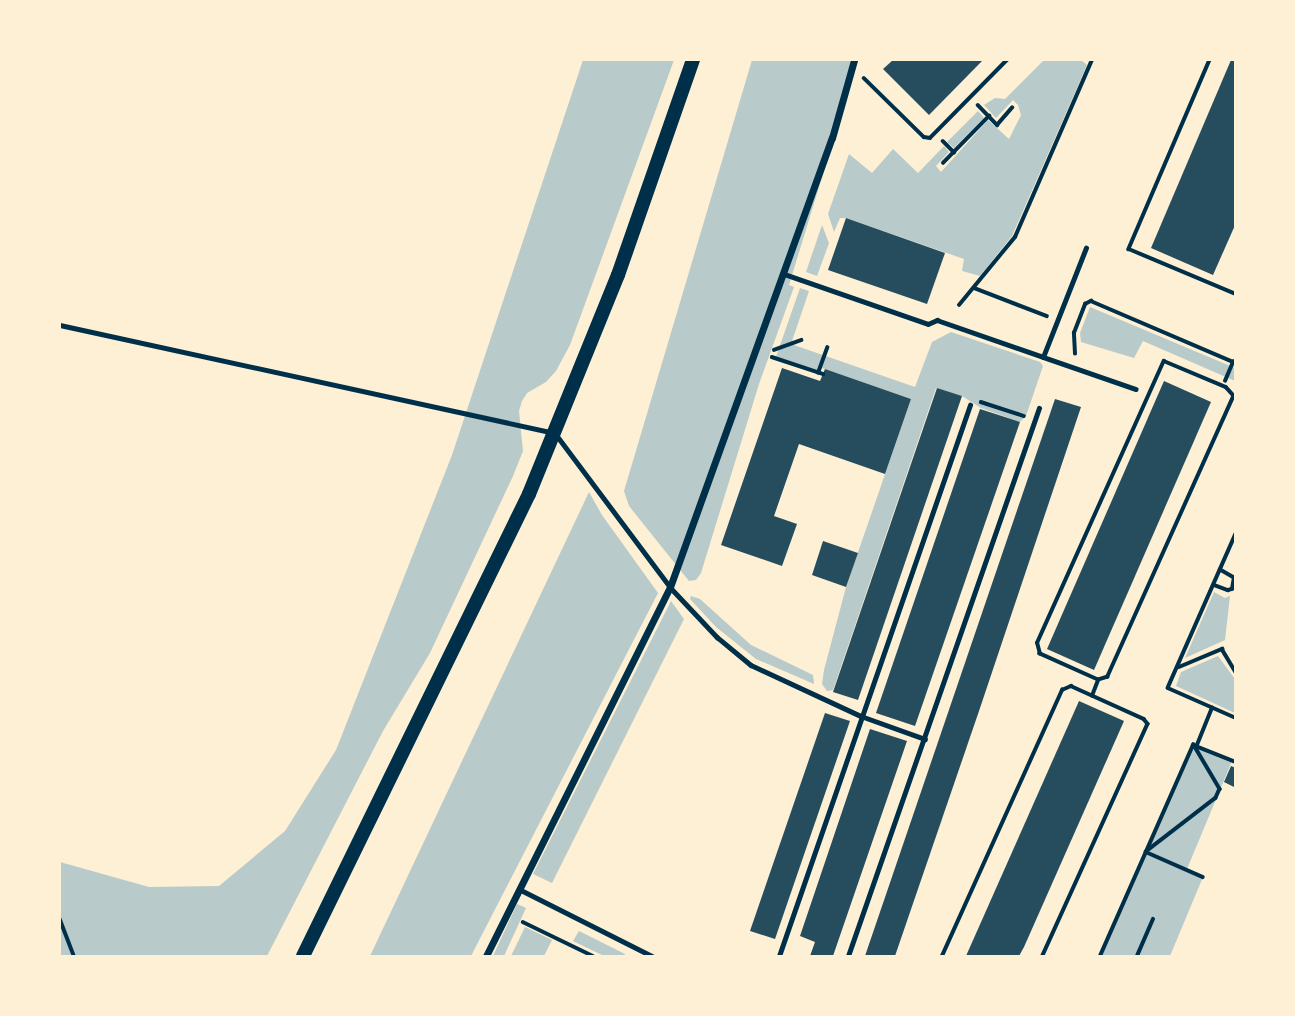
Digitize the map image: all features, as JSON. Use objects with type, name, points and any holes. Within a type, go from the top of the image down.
[{"type":"main road","points":[[303,957],[480,596],[555,433],[618,275],[693,60]]},
{"type":"street","points":[[486,957],[670,587],[832,138],[854,60]]},
{"type":"lane","points":[[1043,357],[1086,248]]},
{"type":"lane","points":[[783,274],[928,324],[937,320],[1136,389]]},
{"type":"lane","points":[[60,325],[555,433],[670,587],[718,637],[751,665],[861,716],[925,738]]},
{"type":"lane","points":[[779,957],[970,405]]},
{"type":"lane","points":[[848,957],[1039,408]]},
{"type":"lane","points":[[518,889],[652,957]]},
{"type":"path","points":[[862,73],[924,137],[930,138],[1007,60]]},
{"type":"path","points":[[1210,60],[1129,249],[1234,294],[1236,286]]},
{"type":"path","points":[[959,305],[1015,237],[1090,61]]},
{"type":"path","points":[[978,105],[997,125],[1012,108]]},
{"type":"path","points":[[943,163],[989,116]]},
{"type":"path","points":[[943,141],[954,152]]},
{"type":"path","points":[[974,288],[1076,327]]},
{"type":"path","points":[[1075,354],[1076,327],[1085,304],[1091,301],[1234,363],[1225,381]]},
{"type":"path","points":[[774,350],[801,340]]},
{"type":"path","points":[[772,357],[820,373],[827,348]]},
{"type":"path","points":[[1169,362],[1226,387],[1234,396],[1108,677],[1098,680],[1040,654],[1037,643],[1162,363],[1169,362]]},
{"type":"path","points":[[970,405],[977,401],[1035,419]]},
{"type":"path","points":[[1236,534],[1168,688],[1236,718]]},
{"type":"path","points":[[1214,584],[1228,590],[1235,583],[1234,578],[1220,570]]},
{"type":"path","points":[[1177,667],[1222,649],[1236,672]]},
{"type":"path","points":[[1092,696],[1098,680]]},
{"type":"path","points":[[942,957],[1062,690],[1071,687],[1144,719],[1148,724],[1043,957]]},
{"type":"path","points":[[1100,957],[1212,708]]},
{"type":"path","points":[[1196,745],[1236,762]]},
{"type":"path","points":[[1146,852],[1216,798],[1220,789],[1196,745]]},
{"type":"path","points":[[1146,852],[1203,877]]},
{"type":"path","points":[[60,919],[74,957]]},
{"type":"path","points":[[1137,957],[1153,919]]},
{"type":"path","points":[[523,922],[593,957]]},
{"type":"shaded area","points":[[583,60],[674,60],[570,345],[556,371],[546,382],[527,393],[522,401],[519,411],[523,451],[513,476],[430,653],[383,731],[267,956],[60,956],[60,862],[149,887],[219,886],[285,831],[336,750],[452,455]]},
{"type":"shaded area","points":[[752,60],[858,60],[789,285],[794,287],[759,384],[701,573],[696,580],[689,581],[629,506],[624,491]]},
{"type":"shaded area","points":[[1044,60],[1081,60],[1087,65],[1012,236],[980,276],[962,271],[964,259],[846,218],[840,218],[834,232],[828,214],[849,154],[872,173],[893,149],[918,173],[944,146],[949,152],[936,166],[941,172],[988,120],[1009,139],[1021,115],[1018,105],[1013,100],[996,118],[984,105],[995,98],[1005,99]]},
{"type":"shaded area","points":[[978,111],[984,118],[954,148],[947,142]]},
{"type":"shaded area","points":[[822,225],[829,243],[817,276],[806,272]]},
{"type":"shaded area","points":[[800,288],[809,291],[791,344],[915,387],[932,342],[951,332],[1040,362],[1043,366],[1026,416],[1020,422],[981,408],[962,396],[936,388],[833,690],[827,691],[822,684],[824,670],[846,587],[911,399],[819,367],[817,371],[776,357]]},
{"type":"shaded area","points":[[1090,307],[1235,368],[1235,381],[1143,341],[1134,358],[1081,342],[1080,333]]},
{"type":"shaded area","points":[[589,492],[602,515],[658,593],[471,956],[370,956]]},
{"type":"shaded area","points":[[1214,592],[1225,598],[1230,596],[1225,640],[1185,658]]},
{"type":"shaded area","points":[[691,596],[700,599],[751,645],[813,675],[814,684],[756,659],[716,627],[690,599]]},
{"type":"shaded area","points":[[671,601],[684,619],[552,883],[533,874]]},
{"type":"shaded area","points":[[1218,656],[1235,679],[1235,713],[1176,686],[1181,672]]},
{"type":"shaded area","points":[[1193,745],[1232,761],[1187,869],[1203,877],[1170,956],[1100,956]]},
{"type":"shaded area","points":[[517,904],[526,908],[504,956],[493,956]]},
{"type":"shaded area","points":[[525,927],[552,940],[544,956],[511,956]]},
{"type":"shaded area","points":[[579,931],[625,954],[624,956],[604,956],[573,941]]},
{"type":"building","points":[[893,60],[983,60],[929,115],[883,69]]},
{"type":"building","points":[[1231,60],[1236,60],[1236,223],[1213,275],[1151,248]]},
{"type":"building","points":[[846,218],[945,253],[927,304],[828,270]]},
{"type":"building","points":[[782,368],[820,381],[825,369],[911,399],[885,474],[799,444],[774,516],[797,524],[782,566],[721,545]]},
{"type":"building","points":[[1164,381],[1211,402],[1094,670],[1047,649]]},
{"type":"building","points":[[937,388],[962,396],[858,700],[833,692]]},
{"type":"building","points":[[1055,399],[1081,407],[979,711],[895,956],[865,956]]},
{"type":"building","points":[[980,409],[1020,422],[915,726],[876,713]]},
{"type":"building","points":[[823,541],[858,553],[846,587],[812,575]]},
{"type":"building","points":[[1079,701],[1124,721],[1024,947],[1019,956],[966,956]]},
{"type":"building","points":[[825,713],[850,721],[775,939],[750,931]]},
{"type":"building","points":[[870,729],[907,741],[833,956],[810,956],[815,942],[800,936]]},
{"type":"building","points":[[1231,766],[1236,768],[1236,788],[1224,782]]}]
